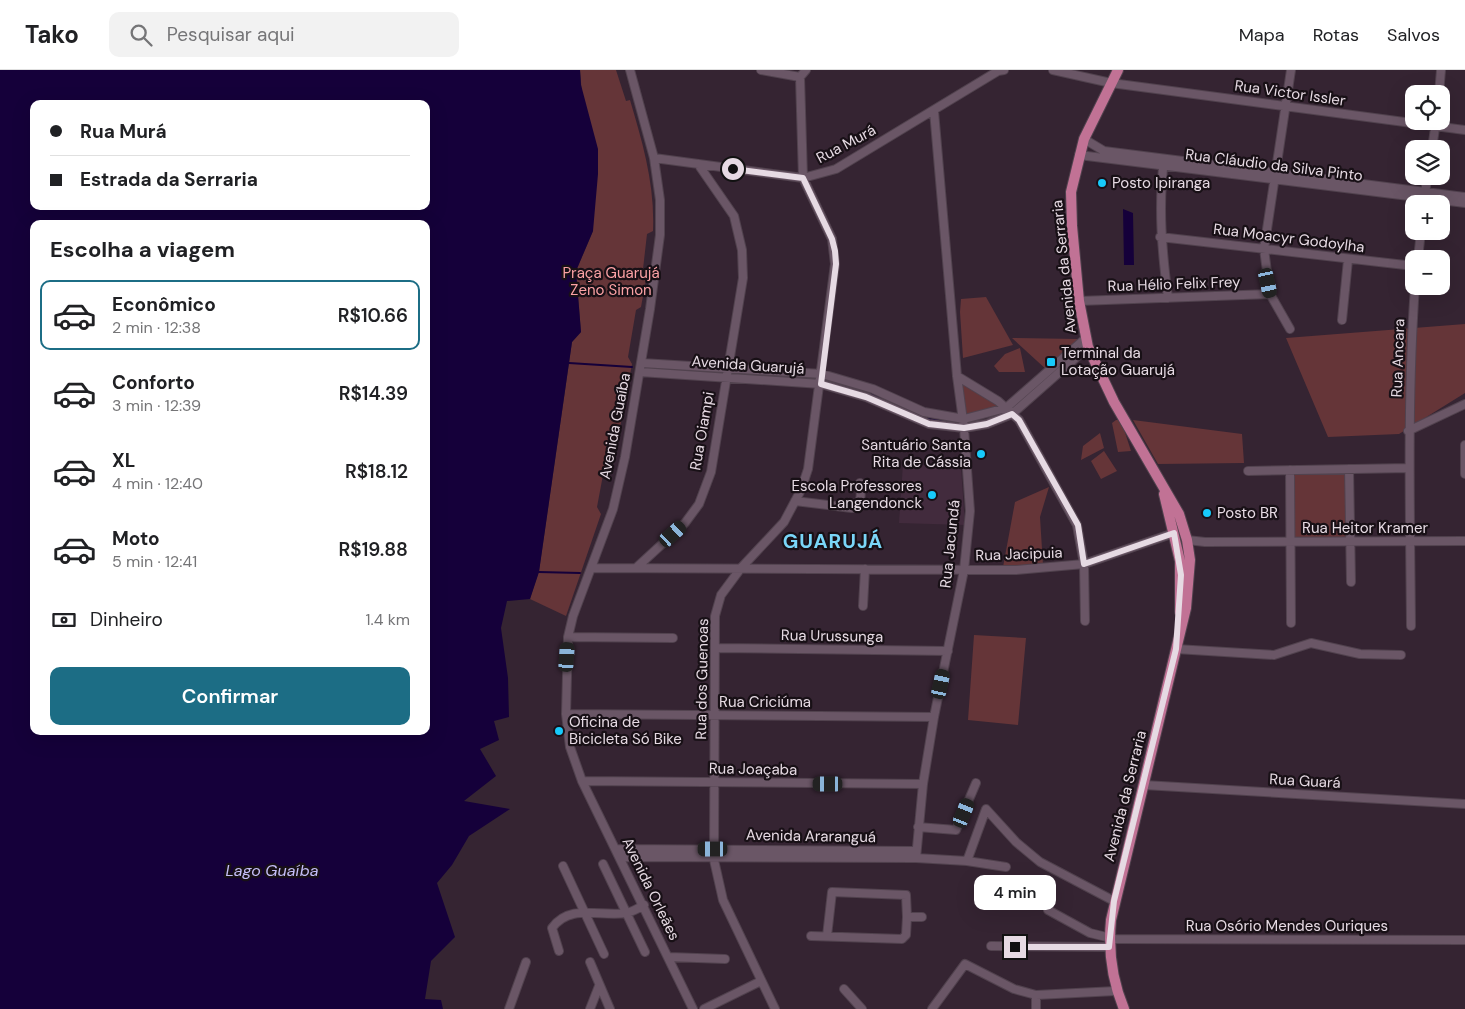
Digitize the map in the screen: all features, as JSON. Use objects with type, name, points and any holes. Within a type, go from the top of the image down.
[{"type":"main road","name":"Avenida da Serraria","points":[[1118,70],[1084,139],[1071,192],[1079,301],[1087,342],[1114,402],[1161,483],[1184,543],[1176,649],[1114,901],[1109,943],[1116,991],[1124,1009]]},
{"type":"main road","name":"Avenida da Serraria","points":[[1174,516],[1174,533],[1184,543]]},
{"type":"street","name":"Avenida Guaíba","points":[[582,781],[570,747],[566,714],[565,677],[568,637],[613,508],[625,457],[642,363],[660,235],[660,200],[654,158],[630,70]]},
{"type":"street","points":[[761,70],[800,77],[806,70]]},
{"type":"street","name":"Rua Murá","points":[[654,158],[803,178],[836,169],[998,71],[1004,70]]},
{"type":"street","points":[[1053,70],[1078,73],[1111,83]]},
{"type":"street","points":[[1290,329],[1270,294],[1264,249],[1291,70]]},
{"type":"street","points":[[1440,85],[1441,70]]},
{"type":"street","name":"Rua dos Guenoas","points":[[775,1009],[723,900],[714,853],[715,616],[721,595],[741,568],[784,522],[808,469],[836,264],[832,239],[803,178],[800,77]]},
{"type":"street","name":"Rua Victor Issler","points":[[1111,83],[1405,120]]},
{"type":"street","name":"Rua Jacundá","points":[[916,855],[923,784],[934,717],[964,570],[970,511],[964,419],[958,376],[934,111]]},
{"type":"street","name":"Rua Victor Issler","points":[[1450,127],[1465,130]]},
{"type":"street","name":"Rua Cláudio da Silva Pinto","points":[[1084,139],[1104,151],[1163,161],[1357,186],[1407,195]]},
{"type":"street","name":"Rua Cláudio da Silva Pinto","points":[[1079,155],[1163,161]]},
{"type":"street","points":[[1163,161],[1159,203],[1160,237],[1168,298]]},
{"type":"street","name":"Rua Oiampi","points":[[636,568],[685,523],[699,504],[711,472],[743,278],[742,250],[734,216],[698,164]]},
{"type":"street","name":"Rua Cláudio da Silva Pinto","points":[[1450,197],[1465,197]]},
{"type":"street","name":"Rua Cláudio da Silva Pinto","points":[[1450,201],[1465,203]]},
{"type":"street","name":"Rua Moacyr Godoylha","points":[[1160,237],[1405,265]]},
{"type":"street","points":[[1342,320],[1348,260]]},
{"type":"street","name":"Rua Hélio Felix Frey","points":[[1079,301],[1270,294]]},
{"type":"street","name":"Rua Ancara","points":[[1411,626],[1408,431],[1412,389],[1415,295]]},
{"type":"street","name":"Avenida Guarujá","points":[[642,363],[822,374],[874,389],[924,412],[964,419],[1006,408],[1087,342]]},
{"type":"street","name":"Avenida Guarujá","points":[[640,372],[821,384],[866,397],[929,424],[964,428],[987,424],[1012,414],[1087,342]]},
{"type":"street","points":[[958,376],[1006,408],[1024,428],[1078,525],[1084,564],[1085,621]]},
{"type":"street","points":[[1408,431],[1465,404]]},
{"type":"street","points":[[1465,445],[1465,474]]},
{"type":"street","points":[[1248,471],[1409,468]]},
{"type":"street","points":[[1349,469],[1351,582]]},
{"type":"street","points":[[1290,470],[1291,623]]},
{"type":"street","points":[[795,501],[852,508],[861,499],[860,483]]},
{"type":"street","name":"Rua Jacipuia","points":[[591,568],[1016,570],[1084,564],[1174,533]]},
{"type":"street","name":"Rua Heitor Kramer","points":[[1184,543],[1465,541]]},
{"type":"street","points":[[863,606],[865,569]]},
{"type":"street","points":[[568,637],[673,638]]},
{"type":"street","points":[[1176,649],[1274,655],[1311,643],[1360,654],[1401,655]]},
{"type":"street","name":"Rua Urussunga","points":[[716,648],[948,651]]},
{"type":"street","name":"Rua Criciúma","points":[[566,714],[934,717]]},
{"type":"street","name":"Rua Joaçaba","points":[[582,781],[923,784]]},
{"type":"street","name":"Avenida Orleães","points":[[582,781],[694,1009]]},
{"type":"street","points":[[918,827],[956,830],[976,783]]},
{"type":"street","name":"Rua Guará","points":[[1144,785],[1465,804]]},
{"type":"street","points":[[967,862],[986,809],[1016,842],[1040,862],[1114,901]]},
{"type":"street","name":"Avenida Araranguá","points":[[616,849],[714,853],[916,855],[1006,867]]},
{"type":"street","name":"Avenida Araranguá","points":[[620,857],[714,853]]},
{"type":"street","points":[[603,864],[645,952]]},
{"type":"street","points":[[563,866],[604,954]]},
{"type":"street","points":[[811,936],[904,938],[907,917],[906,895],[832,892],[830,895],[827,936]]},
{"type":"street","points":[[560,951],[552,932],[553,926],[567,916],[584,912],[626,913],[644,905]]},
{"type":"street","points":[[1048,910],[1109,943]]},
{"type":"street","points":[[907,917],[922,917]]},
{"type":"street","name":"Rua Osório Mendes Ouriques","points":[[991,946],[1109,943],[1465,940]]},
{"type":"street","points":[[669,957],[725,959]]},
{"type":"street","points":[[509,1009],[526,962]]},
{"type":"street","points":[[590,962],[610,1009]]},
{"type":"street","points":[[932,1009],[964,964],[1014,989],[1036,995],[1116,991]]},
{"type":"street","points":[[704,1009],[761,981]]},
{"type":"street","points":[[590,1009],[599,986]]},
{"type":"street","points":[[844,989],[862,1009]]},
{"type":"street","points":[[1036,995],[1036,1009]]},
{"type":"shaded area","name":"Escola Professores Langendonck","points":[[903,464],[961,467],[965,525],[899,523]]},
{"type":"green space","name":"Praça Guarujá Zeno Simon","points":[[580,70],[616,70],[626,101],[630,100],[644,149],[650,181],[653,231],[647,234],[643,269],[647,274],[641,307],[636,310],[628,357],[632,364],[615,454],[606,459],[597,507],[601,514],[566,616],[530,599],[539,571],[572,342],[581,332],[576,271],[593,231]]},
{"type":"green space","points":[[986,297],[1013,345],[963,358],[961,299]]},
{"type":"green space","points":[[1465,324],[1465,393],[1399,434],[1328,437],[1286,338]]},
{"type":"green space","points":[[1012,338],[1078,339],[1076,344],[1048,371]]},
{"type":"green space","points":[[1020,348],[1025,372],[999,372],[994,366],[1005,354]]},
{"type":"green space","points":[[960,380],[999,406],[966,415]]},
{"type":"green space","points":[[1116,420],[1121,420],[1131,451],[1118,452],[1112,423]]},
{"type":"green space","points":[[1133,420],[1242,434],[1244,463],[1158,464]]},
{"type":"green space","points":[[1100,433],[1104,448],[1081,460],[1083,446]]},
{"type":"green space","points":[[1104,451],[1117,471],[1101,479],[1091,461]]},
{"type":"green space","points":[[1345,473],[1346,537],[1295,538],[1294,474]]},
{"type":"green space","points":[[1049,487],[1040,517],[1043,565],[1003,567],[1015,502]]},
{"type":"green space","points":[[974,635],[1026,638],[1018,725],[968,720]]},
{"type":"water","name":"Lago Guaíba","points":[[0,70],[580,70],[581,85],[598,149],[598,174],[593,231],[576,271],[581,332],[572,342],[539,572],[530,599],[507,601],[501,628],[508,678],[509,717],[494,721],[499,740],[480,749],[496,776],[464,801],[510,809],[469,836],[452,865],[437,883],[455,937],[431,961],[425,999],[441,1000],[443,1009],[0,1009]]},
{"type":"water","points":[[1123,209],[1133,213],[1134,265],[1124,265]]},
{"type":"waterway","points":[[569,363],[632,367]]},
{"type":"waterway","points":[[653,368],[721,372]]},
{"type":"waterway","points":[[738,373],[816,378]]},
{"type":"waterway","points":[[829,381],[870,394],[927,419],[956,423]]},
{"type":"waterway","points":[[539,572],[580,573]]},
{"type":"place","name":"Posto Ipiranga","points":[[1102,183]]},
{"type":"place","name":"Terminal da Lotação Guarujá","points":[[1051,362]]},
{"type":"place","name":"Santuário Santa Rita de Cássia","points":[[981,454]]},
{"type":"place","name":"Escola Professores Langendonck","points":[[932,495]]},
{"type":"place","name":"Posto BR","points":[[1207,513]]},
{"type":"place","name":"Oficina de Bicicleta Só Bike","points":[[559,731]]},
{"type":"district","name":"GUARUJÁ","points":[[833,541]]},
{"type":"route","points":[[733,169],[803,178],[832,239],[836,264],[821,384],[866,397],[915,420],[929,424],[964,428],[987,424],[1012,414],[1019,420],[1078,525],[1084,564],[1174,533],[1181,575],[1176,649],[1148,770],[1114,901],[1109,947],[1015,947]]}]
